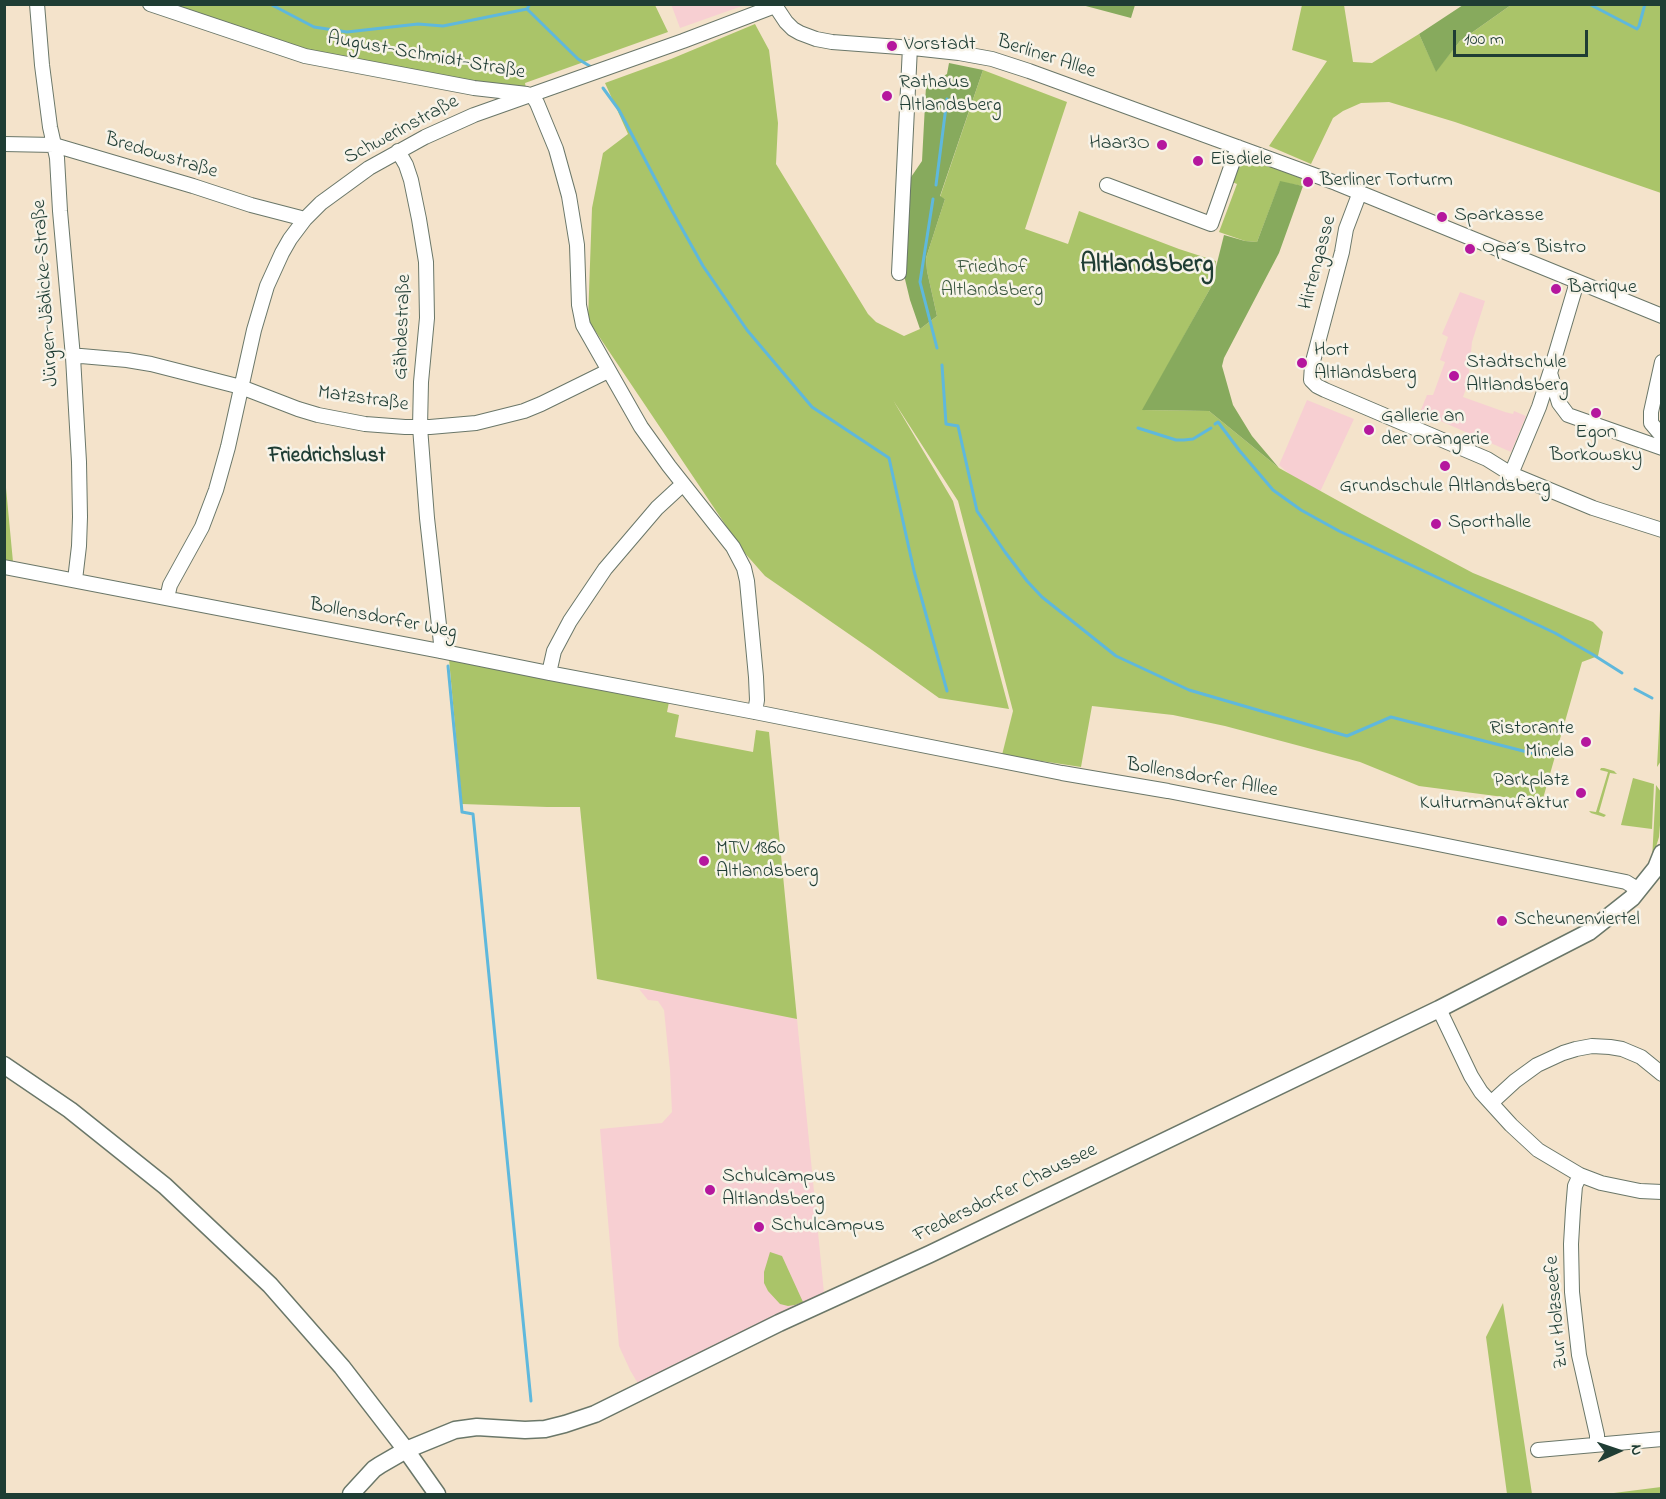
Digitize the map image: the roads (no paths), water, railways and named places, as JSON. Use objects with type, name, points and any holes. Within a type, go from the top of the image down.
[{"type":"main road","name":"Fredersdorfer Chaussee","points":[[351,1494],[374,1469],[406,1450],[455,1430],[477,1427],[545,1429],[589,1416],[770,1328],[941,1249],[1439,1009],[1589,932],[1639,890],[1660,864]]},
{"type":"main road","points":[[4,1065],[70,1110],[165,1186],[270,1285],[342,1367],[437,1494]]},
{"type":"street","name":"Jürgen-Jädicke-Straße","points":[[38,4],[42,65],[57,158],[79,462],[80,546],[75,580]]},
{"type":"street","name":"August-Schmidt-Straße","points":[[150,4],[305,56],[474,88],[532,95],[556,149],[568,196],[577,245],[583,325],[642,427],[739,556],[744,568],[756,677],[755,712]]},
{"type":"street","name":"Schwerinstraße","points":[[167,598],[170,585],[202,527],[216,490],[267,286],[282,253],[305,219],[321,203],[352,179],[398,151],[474,115],[683,41],[774,5]]},
{"type":"street","name":"Berliner Allee","points":[[774,5],[793,29],[816,39],[959,53],[1010,64],[1309,172],[1662,316]]},
{"type":"street","points":[[899,273],[910,48]]},
{"type":"street","name":"Bredowstraße","points":[[4,144],[54,146],[183,183],[251,206],[305,219]]},
{"type":"street","points":[[1107,185],[1211,224],[1238,147]]},
{"type":"street","name":"Gähdestraße","points":[[398,151],[406,165],[415,199],[426,262],[427,318],[421,382],[420,427],[440,651]]},
{"type":"street","name":"Hirtengasse","points":[[1360,192],[1346,229],[1312,365],[1311,380],[1325,390],[1487,459],[1511,474]]},
{"type":"street","points":[[1577,282],[1539,407],[1511,474],[1593,507],[1662,530]]},
{"type":"street","name":"Matzstraße","points":[[72,357],[127,360],[151,364],[241,387],[298,409],[342,421],[382,426],[420,427],[476,423],[524,411],[608,371]]},
{"type":"street","points":[[1662,362],[1651,412],[1651,423],[1662,436]]},
{"type":"street","points":[[1550,373],[1559,403],[1568,415]]},
{"type":"street","points":[[1539,407],[1662,448]]},
{"type":"street","points":[[1622,435],[1651,423]]},
{"type":"street","points":[[549,674],[553,654],[559,641],[605,569],[657,508],[683,484]]},
{"type":"street","name":"Bollensdorfer Weg","points":[[4,567],[755,712]]},
{"type":"street","name":"Bollensdorfer Allee","points":[[755,712],[1062,774],[1168,791],[1423,841],[1626,882],[1639,890]]},
{"type":"street","points":[[1439,1009],[1471,1076],[1511,1125],[1539,1150],[1580,1175],[1626,1189],[1662,1192]]},
{"type":"street","points":[[1491,1103],[1537,1065],[1576,1049],[1592,1046],[1622,1049],[1641,1057],[1662,1074]]},
{"type":"street","name":"Zur Holzseefe","points":[[1580,1175],[1575,1186],[1573,1210],[1572,1292],[1579,1355],[1597,1444]]},
{"type":"street","points":[[1538,1450],[1662,1439]]},
{"type":"waterway","points":[[270,4],[314,27],[347,32],[418,24],[443,26],[527,9],[530,4]]},
{"type":"waterway","points":[[1589,4],[1637,29],[1645,4]]},
{"type":"waterway","points":[[527,9],[578,59],[593,68]]},
{"type":"waterway","points":[[603,88],[619,110],[703,266],[747,330],[812,407],[889,458],[914,571],[947,691]]},
{"type":"waterway","points":[[936,185],[947,99]]},
{"type":"waterway","points":[[933,199],[920,282],[937,348]]},
{"type":"waterway","points":[[942,365],[946,424],[958,426],[977,511],[1005,552],[1042,597],[1116,656],[1189,690],[1347,736],[1391,717],[1531,753],[1565,755]]},
{"type":"waterway","points":[[1215,424],[1218,422],[1273,490],[1301,510],[1339,531],[1555,633],[1622,673]]},
{"type":"waterway","points":[[1138,428],[1176,440],[1193,439],[1211,428]]},
{"type":"waterway","points":[[448,666],[462,812],[473,814],[531,1401]]},
{"type":"waterway","points":[[1635,689],[1652,698]]},
{"type":"place","name":"Vorstadt","points":[[892,46]]},
{"type":"place","name":"Rathaus Altlandsberg","points":[[887,96]]},
{"type":"place","name":"Haar3O","points":[[1162,145]]},
{"type":"place","name":"Eisdiele","points":[[1198,161]]},
{"type":"place","name":"Berliner Torturm","points":[[1308,182]]},
{"type":"place","name":"Sparkasse","points":[[1442,217]]},
{"type":"place","name":"Opa´s Bistro","points":[[1470,249]]},
{"type":"place","name":"Barrique","points":[[1556,289]]},
{"type":"place","name":"Hort Altlandsberg","points":[[1302,363]]},
{"type":"place","name":"Stadtschule Altlandsberg","points":[[1454,376]]},
{"type":"place","name":"Egon Borkowsky","points":[[1596,413]]},
{"type":"place","name":"Gallerie an der Orangerie","points":[[1369,430]]},
{"type":"place","name":"Grundschule Altlandsberg","points":[[1445,466]]},
{"type":"place","name":"Sporthalle","points":[[1436,524]]},
{"type":"place","name":"Ristorante Minela","points":[[1586,742]]},
{"type":"place","name":"Parkplatz Kulturmanufaktur","points":[[1581,793]]},
{"type":"place","name":"MTV 1860 Altlandsberg","points":[[704,861]]},
{"type":"place","name":"Scheunenviertel","points":[[1502,921]]},
{"type":"place","name":"Schulcampus Altlandsberg","points":[[710,1190]]},
{"type":"place","name":"Schulcampus","points":[[759,1227]]},
{"type":"district","name":"Altlandsberg","points":[[1147,267]]},
{"type":"district","name":"Friedrichslust","points":[[327,458]]},
{"type":"park label","name":"Friedhof Altlandsberg","points":[[992,280]]}]
